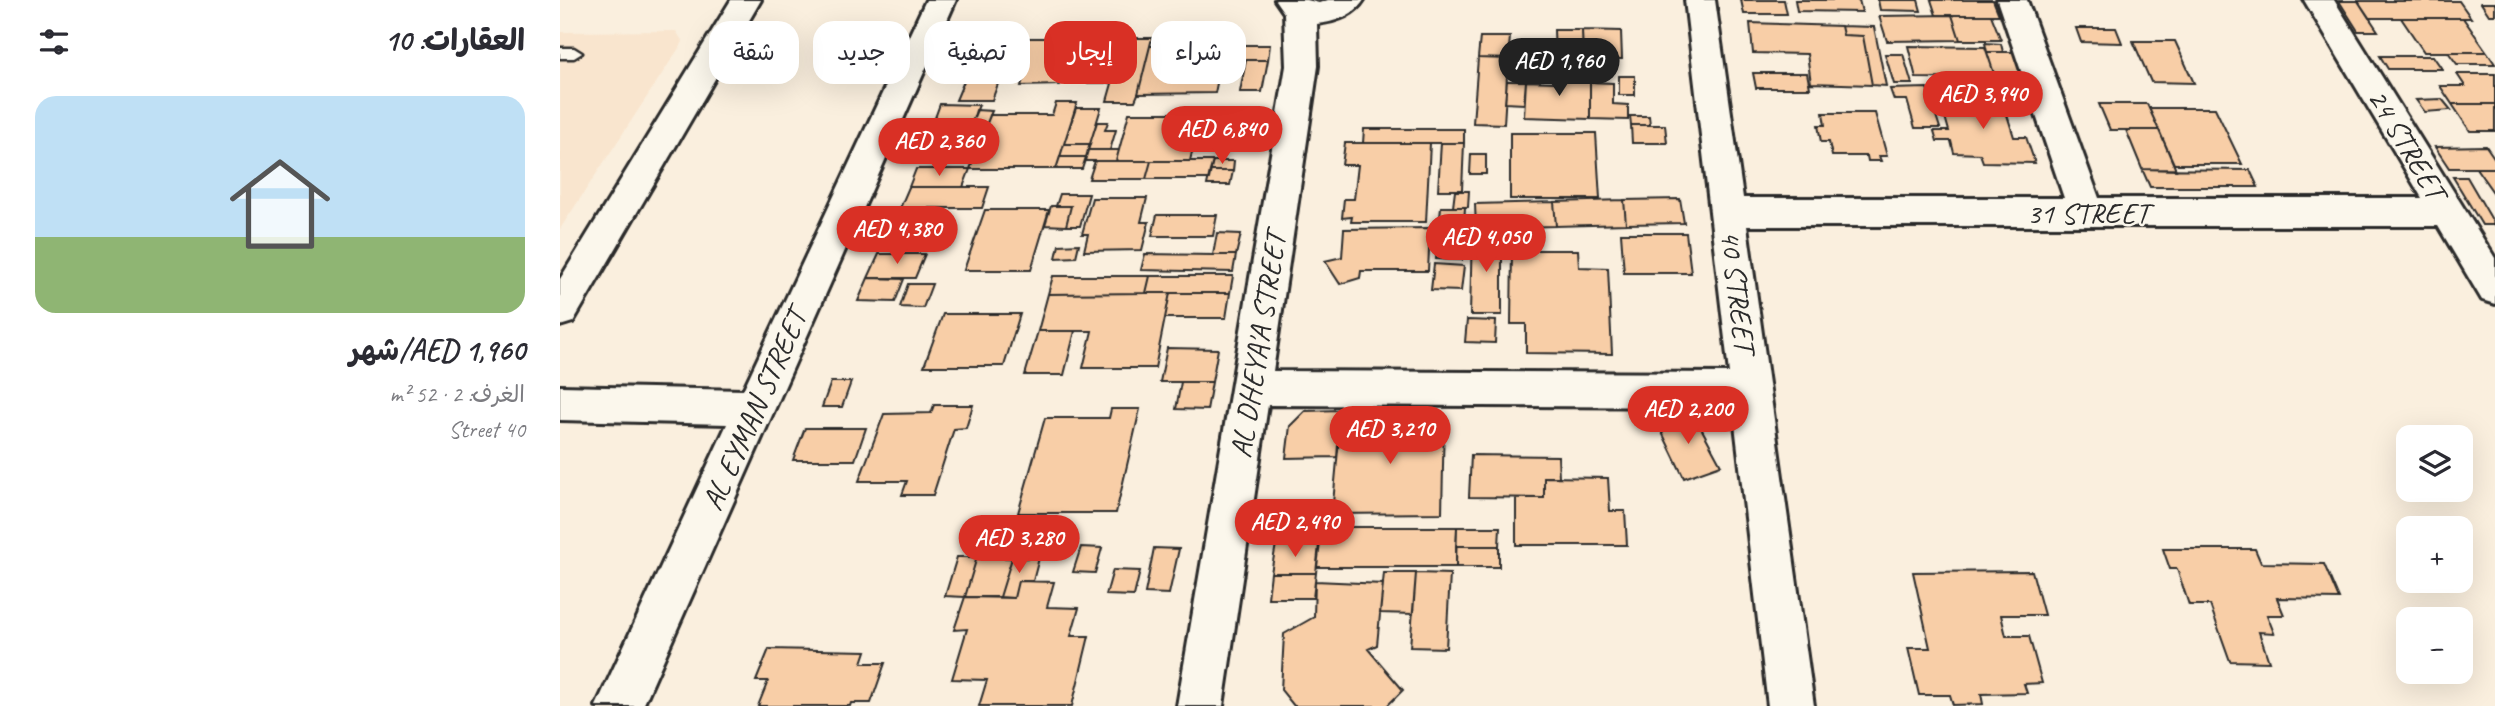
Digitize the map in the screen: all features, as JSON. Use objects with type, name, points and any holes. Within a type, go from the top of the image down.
[{"type":"street","points":[[560,311],[746,0]]},
{"type":"street","name":"AL EYMAN STREET","points":[[619,706],[941,0]]},
{"type":"street","name":"40 STREET","points":[[1700,0],[1791,706]]},
{"type":"street","points":[[2012,0],[2087,213]]},
{"type":"street","name":"24 STREET","points":[[2319,0],[2495,289]]},
{"type":"street","name":"AL DHEYA'A STREET","points":[[1200,706],[1302,66],[1327,4]]},
{"type":"street","name":"31 STREET","points":[[1728,212],[2448,212]]},
{"type":"street","points":[[1252,388],[1751,390]]},
{"type":"street","points":[[560,403],[755,407]]},
{"type":"shaded area","points":[[676,31],[683,42],[560,229],[560,32]]},
{"type":"building","points":[[1741,0],[1784,0],[1787,14],[1744,14]]},
{"type":"building","points":[[1795,0],[1859,0],[1862,12],[1797,11]]},
{"type":"building","points":[[1878,0],[1918,0],[1921,11],[1880,10]]},
{"type":"building","points":[[1931,0],[1993,0],[1999,15],[1936,15]]},
{"type":"building","points":[[2339,1],[2358,1],[2378,31],[2358,31]]},
{"type":"building","points":[[2358,1],[2459,1],[2471,18],[2369,18]]},
{"type":"building","points":[[2481,3],[2495,3],[2495,15],[2489,15]]},
{"type":"building","points":[[1952,15],[1960,40],[1887,41],[1879,16]]},
{"type":"building","points":[[1952,15],[1991,15],[2001,40],[1960,40]]},
{"type":"building","points":[[2401,18],[2463,18],[2487,52],[2424,52]]},
{"type":"building","points":[[1750,23],[1841,26],[1843,35],[1863,36],[1872,85],[1811,83],[1807,54],[1753,53]]},
{"type":"building","points":[[1841,26],[1874,27],[1886,86],[1872,85],[1863,36],[1843,35]]},
{"type":"building","points":[[2076,28],[2116,28],[2122,43],[2081,42]]},
{"type":"building","points":[[1554,30],[1582,30],[1583,55],[1555,55]]},
{"type":"building","points":[[1582,30],[1621,31],[1622,59],[1583,59]]},
{"type":"building","points":[[1480,37],[1510,37],[1508,59],[1478,58]]},
{"type":"building","points":[[1030,38],[1044,38],[1044,84],[1060,85],[1021,86],[1030,84]]},
{"type":"building","points":[[1137,38],[1151,38],[1135,101],[1107,101],[1112,84],[1137,84]]},
{"type":"building","points":[[2133,41],[2175,41],[2194,83],[2151,82]]},
{"type":"building","points":[[1985,43],[2001,44],[2003,52],[1987,52]]},
{"type":"building","points":[[1246,45],[1270,45],[1268,60],[1246,60]]},
{"type":"building","points":[[1150,46],[1151,84],[1217,84],[1215,93],[1138,94]]},
{"type":"building","points":[[1908,46],[1985,47],[1996,79],[1916,78]]},
{"type":"building","points":[[1987,52],[2014,52],[2025,83],[1997,83]]},
{"type":"building","points":[[2448,52],[2487,52],[2495,64],[2457,64]]},
{"type":"building","points":[[1885,54],[1903,54],[1912,84],[1894,84]]},
{"type":"building","points":[[2380,56],[2433,56],[2442,69],[2388,69]]},
{"type":"building","points":[[1478,58],[1508,59],[1504,124],[1473,123]]},
{"type":"building","points":[[1246,60],[1268,60],[1262,92],[1240,92],[1242,84],[1246,84]]},
{"type":"building","points":[[1555,72],[1581,72],[1581,82],[1590,82],[1590,119],[1524,117],[1526,81],[1555,82]]},
{"type":"building","points":[[1753,73],[1807,73],[1810,88],[1756,88]]},
{"type":"building","points":[[2457,74],[2495,74],[2495,104],[2452,104],[2440,86],[2465,86]]},
{"type":"building","points":[[1619,76],[1635,76],[1635,95],[1619,95]]},
{"type":"building","points":[[1507,81],[1526,81],[1524,104],[1505,103]]},
{"type":"building","points":[[1590,82],[1613,83],[1613,104],[1628,105],[1628,120],[1590,119]]},
{"type":"building","points":[[963,84],[998,84],[992,100],[956,100]]},
{"type":"building","points":[[1927,88],[1940,128],[1915,128],[1907,100],[1894,100],[1890,89]]},
{"type":"building","points":[[1961,89],[2026,90],[2032,107],[2004,107],[2002,99],[1964,99]]},
{"type":"building","points":[[1940,99],[2002,99],[2014,137],[2026,137],[2035,163],[1983,162],[1980,154],[1954,153],[1951,141],[1937,141],[1934,131],[1949,131]]},
{"type":"building","points":[[2442,99],[2451,110],[2425,112],[2416,100]]},
{"type":"building","points":[[1056,103],[1077,103],[1056,169],[970,169],[990,115],[1052,115]]},
{"type":"building","points":[[940,104],[979,105],[969,129],[931,129]]},
{"type":"building","points":[[2099,104],[2147,104],[2159,130],[2110,130]]},
{"type":"building","points":[[2452,104],[2495,104],[2495,131],[2470,131]]},
{"type":"building","points":[[1076,108],[1101,108],[1090,144],[1064,144]]},
{"type":"building","points":[[2149,108],[2215,108],[2242,164],[2174,164]]},
{"type":"building","points":[[976,110],[992,111],[987,123],[972,123]]},
{"type":"building","points":[[1129,113],[1201,113],[1190,161],[1116,161]]},
{"type":"building","points":[[1823,113],[1875,113],[1887,156],[1879,156],[1881,161],[1868,161],[1867,156],[1832,156],[1829,142],[1821,142],[1818,125],[1825,125]]},
{"type":"building","points":[[1630,116],[1649,116],[1650,125],[1631,125]]},
{"type":"building","points":[[1097,122],[1108,122],[1105,130],[1116,130],[1110,150],[1088,150]]},
{"type":"building","points":[[1631,125],[1665,125],[1667,143],[1632,143]]},
{"type":"building","points":[[1364,129],[1464,129],[1464,143],[1363,143]]},
{"type":"building","points":[[2126,130],[2159,130],[2176,170],[2142,169]]},
{"type":"building","points":[[1510,133],[1596,133],[1600,199],[1510,199]]},
{"type":"building","points":[[1345,143],[1430,143],[1426,222],[1351,222],[1352,217],[1342,218],[1344,199],[1354,199],[1358,165],[1342,165]]},
{"type":"building","points":[[1441,143],[1464,143],[1462,190],[1438,190]]},
{"type":"building","points":[[1064,144],[1090,144],[1086,157],[1060,157]]},
{"type":"building","points":[[2486,146],[2495,159],[2495,168],[2449,168],[2435,147]]},
{"type":"building","points":[[1088,150],[1119,150],[1116,161],[1085,161]]},
{"type":"building","points":[[1471,154],[1486,154],[1486,174],[1470,174]]},
{"type":"building","points":[[1060,157],[1086,157],[1082,169],[1056,169]]},
{"type":"building","points":[[1095,161],[1151,161],[1146,179],[1089,179]]},
{"type":"building","points":[[1151,161],[1213,161],[1209,179],[1146,179]]},
{"type":"building","points":[[1213,161],[1234,161],[1233,171],[1210,171]]},
{"type":"building","points":[[2476,168],[2495,168],[2495,195]]},
{"type":"building","points":[[916,169],[970,169],[963,187],[909,187]]},
{"type":"building","points":[[2142,169],[2250,170],[2258,187],[2150,187]]},
{"type":"building","points":[[1210,171],[1233,171],[1230,185],[1207,185]]},
{"type":"building","points":[[2453,177],[2467,177],[2495,225],[2482,225]]},
{"type":"building","points":[[909,187],[989,187],[982,208],[900,208]]},
{"type":"building","points":[[1455,191],[1469,191],[1468,207],[1453,207]]},
{"type":"building","points":[[1060,194],[1089,194],[1080,226],[1066,226],[1071,206],[1056,206]]},
{"type":"building","points":[[1092,198],[1147,198],[1141,222],[1149,222],[1142,250],[1084,251],[1088,234],[1082,234]]},
{"type":"building","points":[[1680,199],[1684,223],[1626,224],[1624,200]]},
{"type":"building","points":[[1624,200],[1626,224],[1556,226],[1554,202]]},
{"type":"building","points":[[1554,202],[1556,226],[1476,228],[1475,204]]},
{"type":"building","points":[[1051,206],[1071,206],[1066,226],[1045,225]]},
{"type":"building","points":[[1441,207],[1465,207],[1462,260],[1436,259]]},
{"type":"building","points":[[985,210],[1049,210],[1031,270],[964,270]]},
{"type":"building","points":[[1157,215],[1217,215],[1213,236],[1152,236]]},
{"type":"building","points":[[1430,228],[1428,271],[1361,271],[1360,278],[1340,284],[1325,261],[1342,257],[1344,229]]},
{"type":"building","points":[[1472,231],[1502,232],[1502,315],[1470,315]]},
{"type":"building","points":[[1217,233],[1241,234],[1236,255],[1213,255]]},
{"type":"building","points":[[1621,233],[1686,233],[1691,273],[1624,273]]},
{"type":"building","points":[[1079,244],[1076,257],[1056,258],[1059,245]]},
{"type":"building","points":[[1512,250],[1578,250],[1579,267],[1608,268],[1612,354],[1526,353],[1526,324],[1511,324]]},
{"type":"building","points":[[879,254],[925,254],[915,278],[868,278]]},
{"type":"building","points":[[1145,254],[1236,255],[1233,272],[1141,270]]},
{"type":"building","points":[[1434,264],[1464,266],[1461,291],[1431,290]]},
{"type":"building","points":[[1053,276],[1150,276],[1146,293],[1048,294]]},
{"type":"building","points":[[1150,276],[1233,276],[1230,293],[1146,293]]},
{"type":"building","points":[[868,278],[904,279],[895,302],[858,301]]},
{"type":"building","points":[[908,284],[932,284],[923,308],[900,307]]},
{"type":"building","points":[[1170,293],[1155,368],[1083,368],[1092,331],[1038,331],[1048,294]]},
{"type":"building","points":[[1170,293],[1230,293],[1226,318],[1165,318]]},
{"type":"building","points":[[943,314],[1020,314],[1004,366],[924,366]]},
{"type":"building","points":[[1467,320],[1496,321],[1495,343],[1465,342]]},
{"type":"building","points":[[1038,331],[1075,331],[1064,375],[1025,375]]},
{"type":"building","points":[[1167,348],[1218,349],[1212,382],[1160,382]]},
{"type":"building","points":[[831,382],[851,382],[842,407],[822,407]]},
{"type":"building","points":[[1181,382],[1212,382],[1207,410],[1176,409]]},
{"type":"building","points":[[934,405],[973,405],[966,428],[954,429],[933,495],[902,495],[907,481],[859,481],[884,414],[931,413]]},
{"type":"building","points":[[1111,409],[1140,409],[1116,513],[1018,513],[1045,418],[1109,418]]},
{"type":"building","points":[[1341,410],[1337,457],[1286,458],[1290,426],[1305,411]]},
{"type":"building","points":[[1681,414],[1689,429],[1700,426],[1721,465],[1684,478],[1657,422]]},
{"type":"building","points":[[1341,418],[1444,418],[1442,513],[1332,514]]},
{"type":"building","points":[[805,428],[866,428],[855,460],[793,460]]},
{"type":"building","points":[[1471,455],[1558,456],[1559,477],[1544,477],[1544,498],[1469,497]]},
{"type":"building","points":[[1544,477],[1608,478],[1610,511],[1625,511],[1627,545],[1516,545],[1516,498],[1544,498]]},
{"type":"building","points":[[1322,527],[1457,527],[1456,567],[1317,567]]},
{"type":"building","points":[[1457,527],[1500,527],[1499,546],[1456,546]]},
{"type":"building","points":[[1276,544],[1319,544],[1316,573],[1271,573]]},
{"type":"building","points":[[1456,546],[1499,546],[1499,567],[1456,567]]},
{"type":"building","points":[[1081,547],[1102,548],[1095,573],[1073,572]]},
{"type":"building","points":[[1154,548],[1179,549],[1169,594],[1145,593]]},
{"type":"building","points":[[2163,549],[2255,549],[2261,563],[2324,564],[2339,599],[2277,598],[2284,615],[2267,615],[2274,633],[2259,632],[2269,662],[2230,661],[2210,605],[2189,605],[2177,569],[2170,569]]},
{"type":"building","points":[[957,557],[977,557],[965,597],[945,596]]},
{"type":"building","points":[[977,557],[1012,558],[1000,597],[965,597]]},
{"type":"building","points":[[1012,558],[1039,558],[1033,581],[1018,581],[1014,598],[1000,597]]},
{"type":"building","points":[[1113,570],[1140,571],[1134,596],[1106,595]]},
{"type":"building","points":[[2032,571],[2044,615],[2001,615],[2006,636],[2029,636],[2042,683],[2024,684],[2027,693],[1981,694],[1983,704],[1953,705],[1950,695],[1919,695],[1908,648],[1930,648],[1913,572]]},
{"type":"building","points":[[1271,573],[1316,573],[1313,598],[1268,598]]},
{"type":"building","points":[[1384,573],[1416,573],[1413,614],[1380,613]]},
{"type":"building","points":[[1416,573],[1450,574],[1446,648],[1410,647]]},
{"type":"building","points":[[1018,581],[1054,582],[1047,607],[1079,608],[1071,636],[1089,636],[1072,706],[979,706],[987,680],[952,679],[967,629],[954,630],[965,597],[1014,598]]},
{"type":"building","points":[[1315,581],[1383,584],[1377,645],[1368,649],[1403,690],[1387,706],[1294,706],[1281,690],[1284,634],[1314,617]]},
{"type":"building","points":[[769,649],[866,651],[862,663],[885,663],[871,703],[851,703],[850,706],[758,706],[768,681],[756,681]]}]
